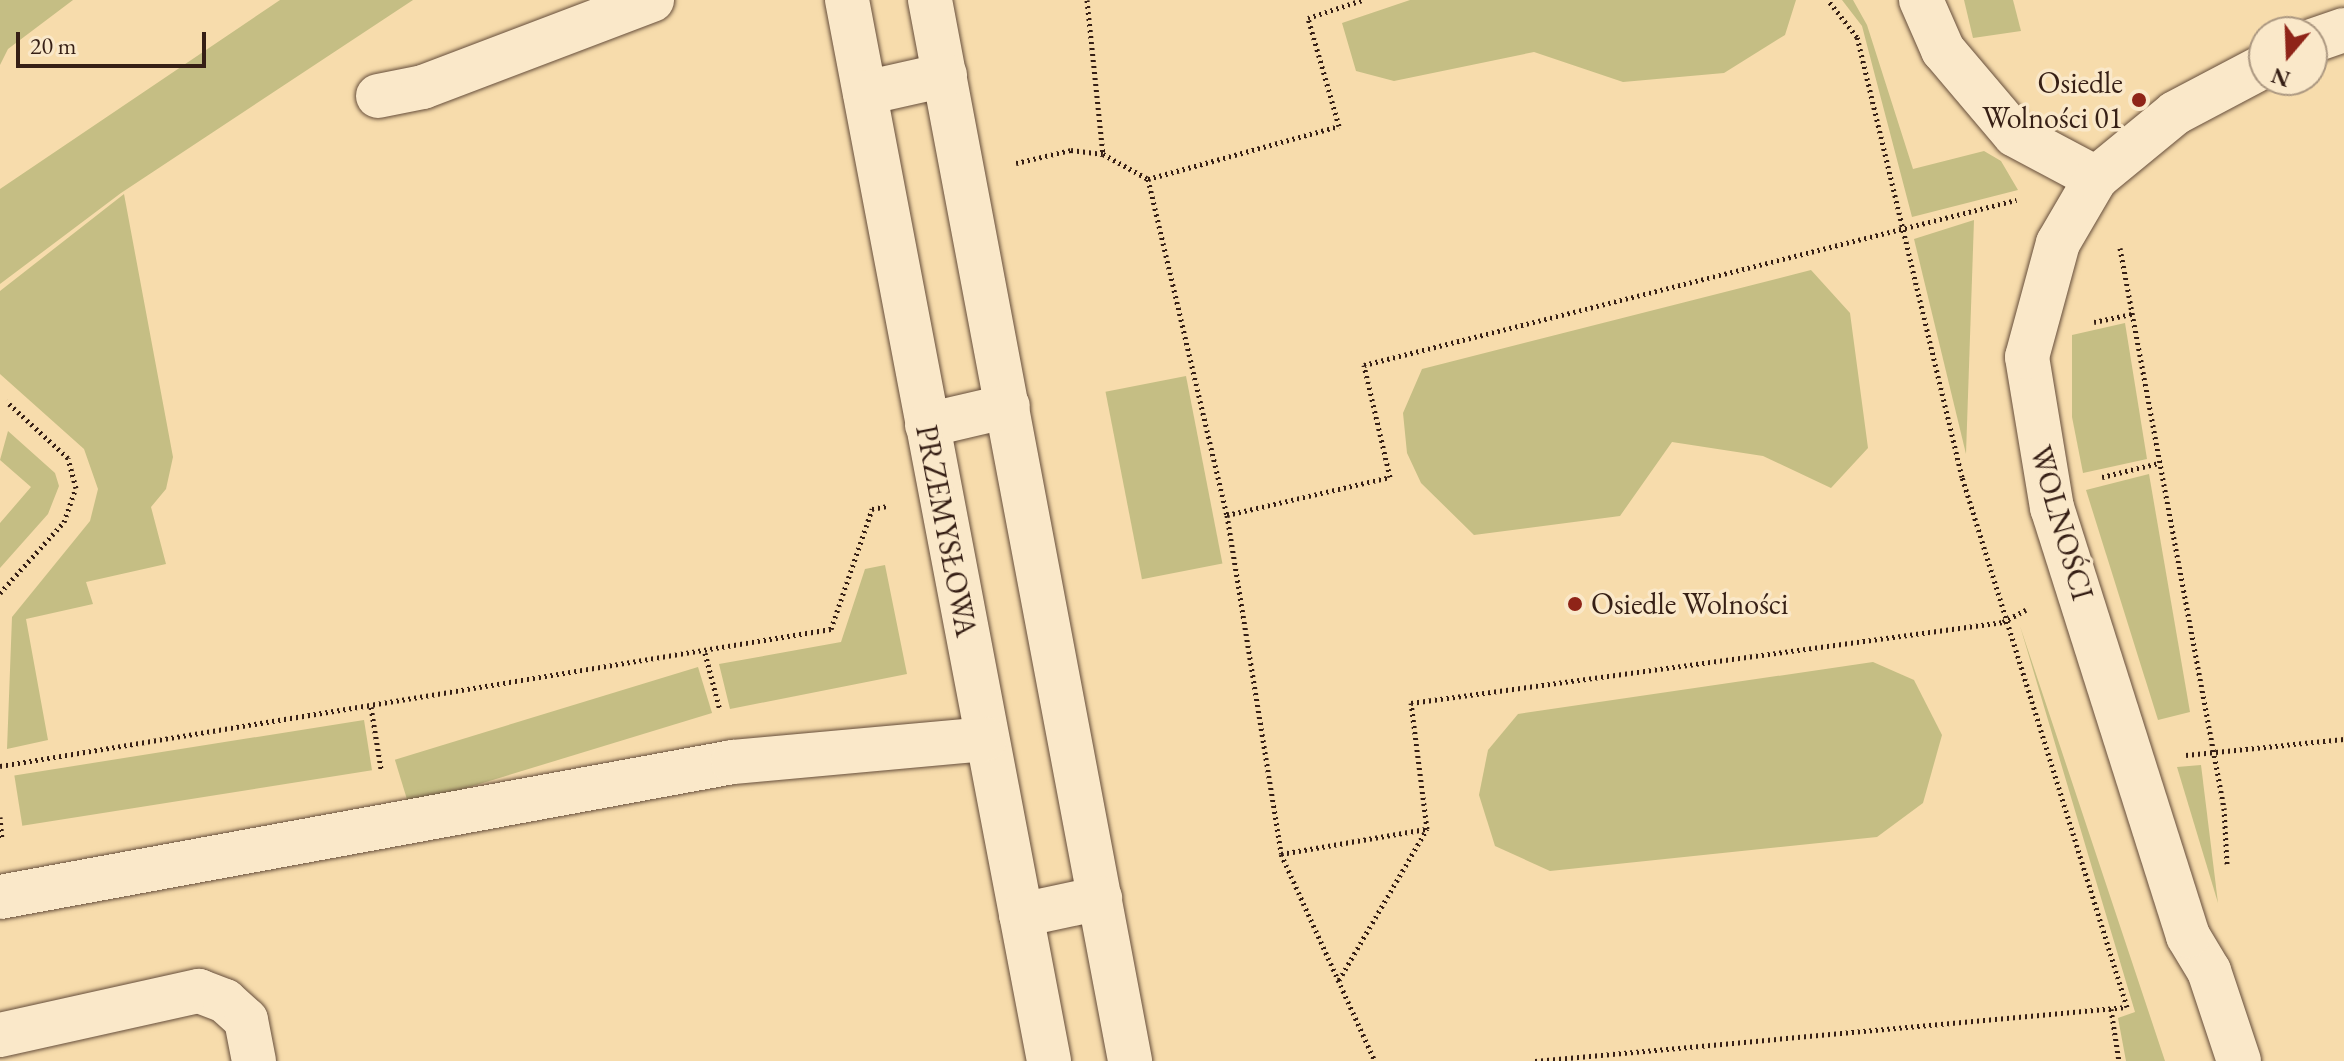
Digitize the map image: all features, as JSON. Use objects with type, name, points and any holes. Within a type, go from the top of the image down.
[{"type":"street","points":[[378,96],[423,87],[652,0]]},
{"type":"street","name":"PRZEMYSŁOWA","points":[[847,0],[985,739],[1049,1061]]},
{"type":"street","points":[[930,0],[1130,1061]]},
{"type":"street","points":[[1921,0],[1943,50],[2015,135],[2096,178]]},
{"type":"street","name":"WOLNOŚCI","points":[[2239,1061],[2209,971],[2188,936],[2076,583],[2040,463],[2027,357],[2058,243],[2096,178],[2175,113],[2248,74]]},
{"type":"street","points":[[865,93],[945,75]]},
{"type":"street","points":[[927,425],[1008,406]]},
{"type":"street","points":[[0,897],[733,762],[985,739]]},
{"type":"street","points":[[1021,915],[1100,898]]},
{"type":"street","points":[[0,1035],[199,991],[225,1001],[246,1020],[254,1061]]},
{"type":"path","points":[[1087,0],[1103,154]]},
{"type":"path","points":[[964,175],[1071,150],[1103,154],[1148,179],[1339,126],[1308,18],[1362,0]]},
{"type":"path","points":[[1535,1061],[2127,1007],[2003,622],[1857,37],[1828,0]]},
{"type":"path","points":[[1148,179],[1227,515],[1281,854],[1375,1061]]},
{"type":"path","points":[[1227,515],[1390,477],[1364,365],[2021,199]]},
{"type":"path","points":[[2117,231],[2213,752],[2228,878]]},
{"type":"path","points":[[2088,323],[2132,314]]},
{"type":"path","points":[[0,593],[64,522],[76,488],[68,458],[6,401]]},
{"type":"path","points":[[2085,482],[2159,463]]},
{"type":"path","points":[[0,766],[831,629],[872,509],[892,505]]},
{"type":"path","points":[[1339,980],[1427,829],[1411,703],[2003,622],[2076,583]]},
{"type":"path","points":[[2134,762],[2344,739]]},
{"type":"path","points":[[1281,854],[1427,829]]},
{"type":"path","points":[[2111,1009],[2119,1061]]},
{"type":"shaded area","points":[[0,0],[73,0],[8,49],[0,65]]},
{"type":"shaded area","points":[[280,0],[413,0],[121,193],[0,284],[0,189]]},
{"type":"shaded area","points":[[1410,0],[1796,0],[1785,35],[1724,73],[1623,82],[1534,52],[1394,81],[1356,71],[1342,23]]},
{"type":"shaded area","points":[[1842,0],[1853,0],[1867,25],[1913,169],[1984,151],[2001,161],[2018,190],[1912,217],[1862,26]]},
{"type":"shaded area","points":[[1964,0],[2013,0],[2021,31],[1973,38]]},
{"type":"shaded area","points":[[124,194],[173,457],[166,489],[151,507],[166,564],[86,582],[93,604],[26,619],[48,740],[7,749],[12,617],[90,521],[98,489],[84,449],[0,374],[0,291]]},
{"type":"shaded area","points":[[1974,220],[1966,454],[1914,239]]},
{"type":"shaded area","points":[[1811,270],[1850,313],[1868,448],[1831,488],[1763,456],[1672,442],[1620,516],[1474,535],[1421,483],[1407,453],[1403,413],[1422,369]]},
{"type":"shaded area","points":[[2125,323],[2147,459],[2083,473],[2072,417],[2072,335]]},
{"type":"shaded area","points":[[1186,376],[1222,563],[1142,579],[1106,392]]},
{"type":"shaded area","points":[[8,431],[55,473],[59,486],[48,514],[0,568],[0,523],[31,487],[0,460]]},
{"type":"shaded area","points":[[2149,474],[2190,712],[2158,720],[2086,490]]},
{"type":"shaded area","points":[[885,565],[907,674],[730,709],[719,664],[841,642],[865,569]]},
{"type":"shaded area","points":[[2020,626],[2165,1061],[2126,1061],[2118,1018],[2135,1012]]},
{"type":"shaded area","points":[[1873,662],[1914,680],[1942,735],[1923,803],[1877,837],[1550,871],[1495,846],[1479,795],[1488,750],[1518,714]]},
{"type":"shaded area","points":[[698,667],[712,713],[409,806],[395,760]]},
{"type":"shaded area","points":[[364,720],[372,770],[22,826],[14,775]]},
{"type":"shaded area","points":[[2201,765],[2218,903],[2177,767]]},
{"type":"place","name":"Osiedle Wolności 01","points":[[2139,100]]},
{"type":"place","name":"Osiedle Wolności","points":[[1575,604]]}]
